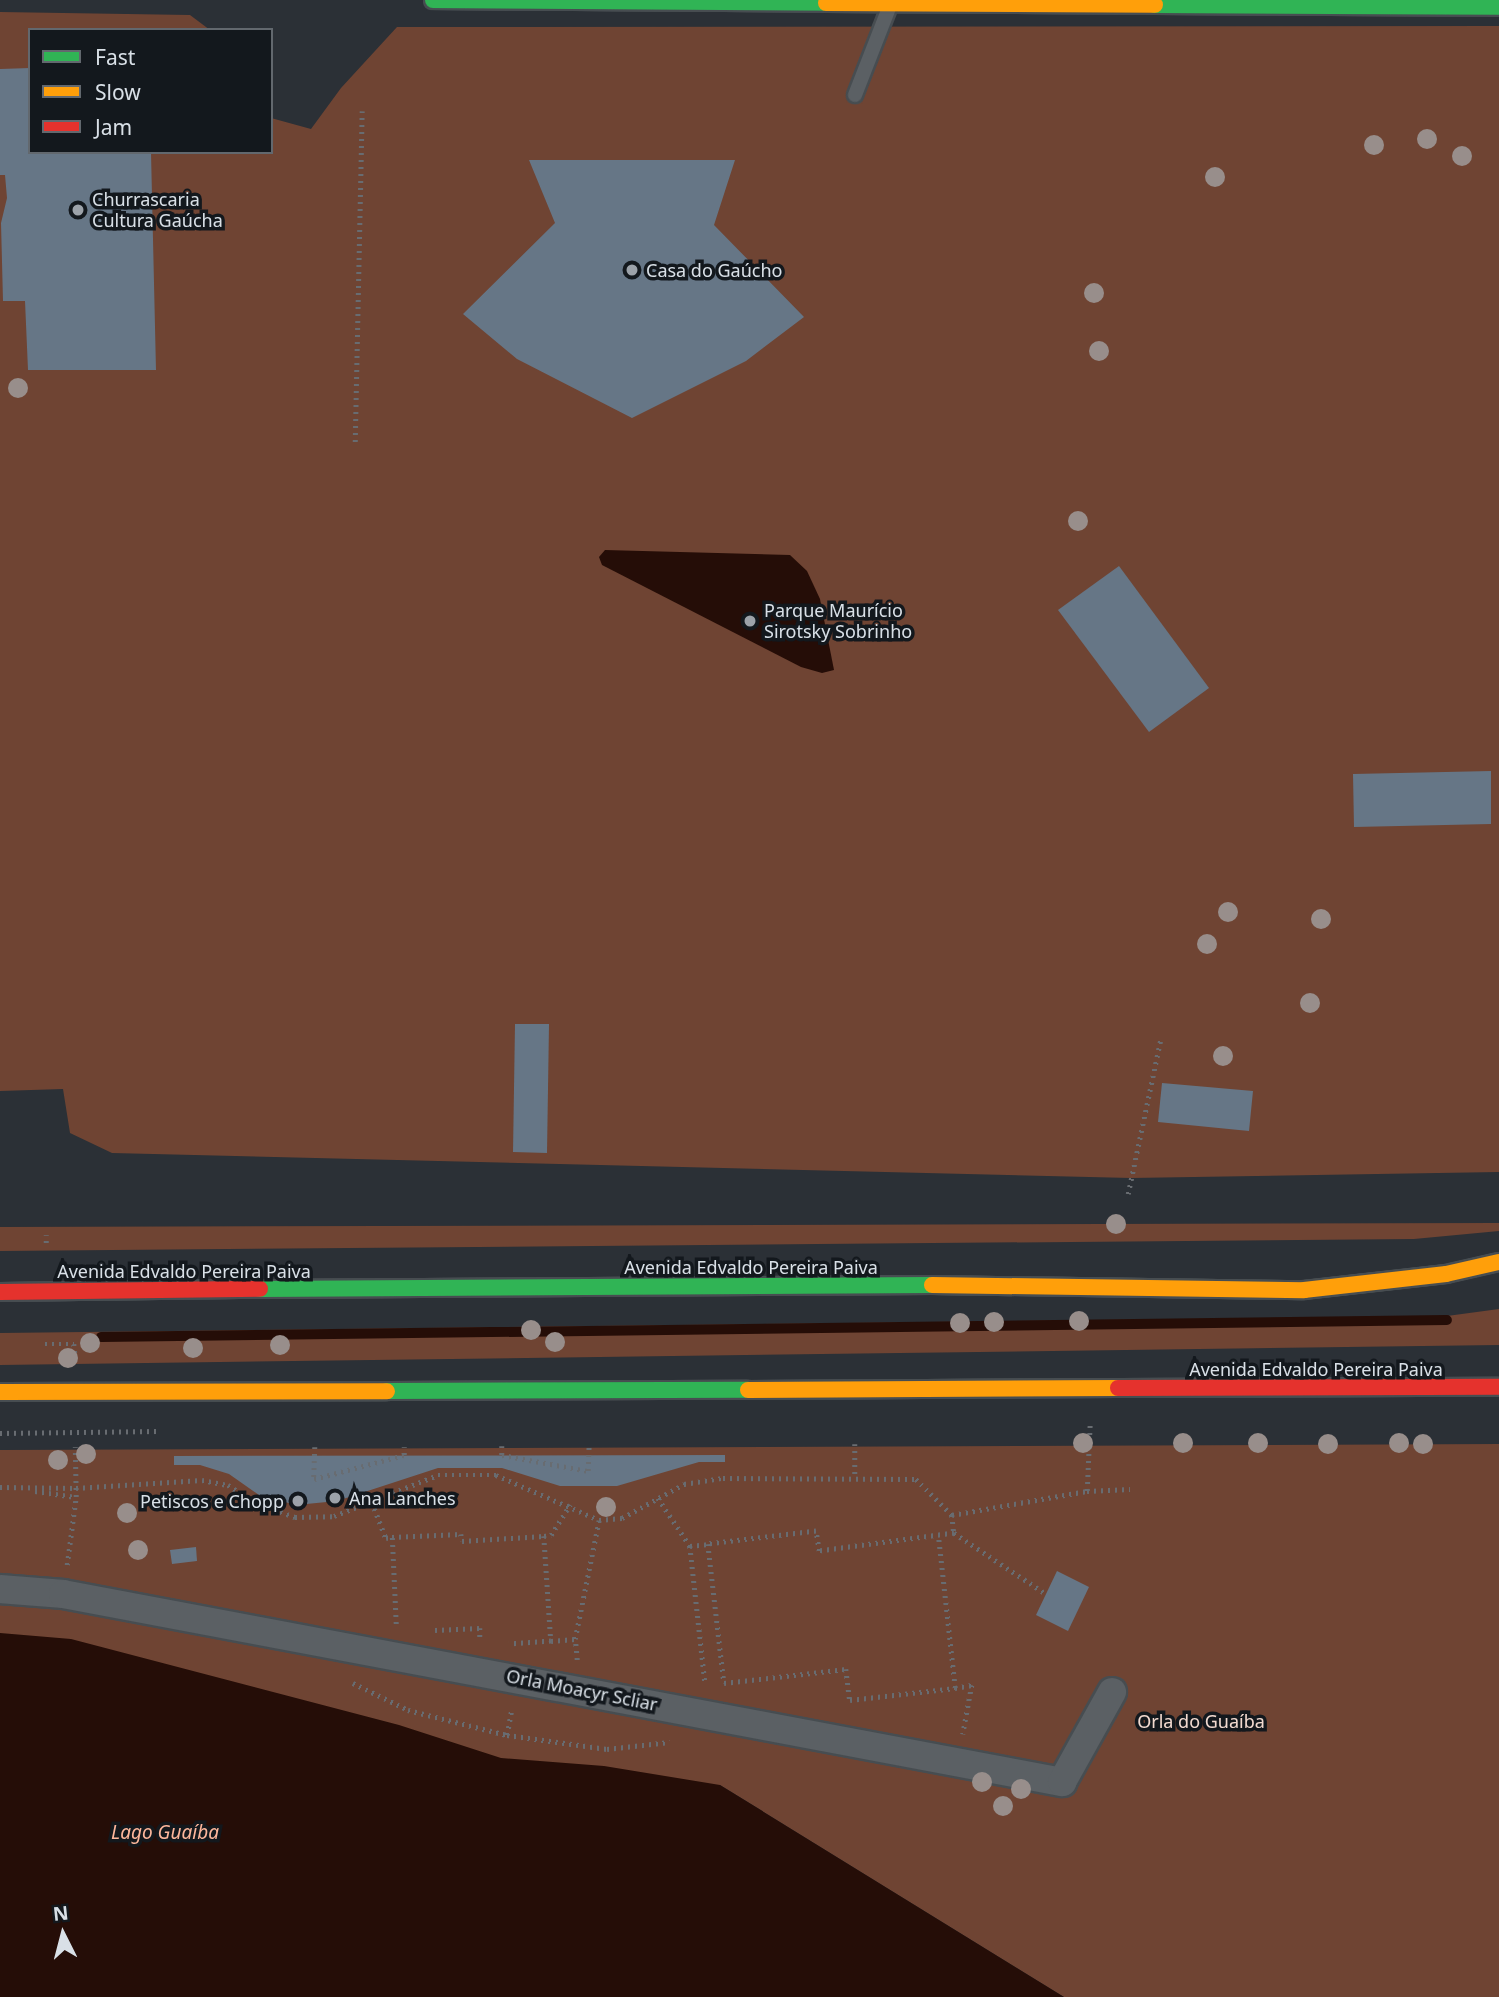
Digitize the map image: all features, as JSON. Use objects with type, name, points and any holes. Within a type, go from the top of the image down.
[{"type":"main road","points":[[433,0],[1428,3],[1499,7]]},
{"type":"main road","name":"Avenida Edvaldo Pereira Paiva","points":[[0,1292],[812,1284],[1304,1290],[1446,1274],[1499,1262]]},
{"type":"main road","name":"Avenida Edvaldo Pereira Paiva","points":[[0,1392],[1499,1387]]},
{"type":"street","name":"Orla Moacyr Scliar","points":[[0,1589],[63,1594],[580,1688],[957,1765],[1062,1782],[1112,1692]]},
{"type":"lane","points":[[855,95],[891,3]]},
{"type":"path","points":[[355,442],[362,111]]},
{"type":"path","points":[[1128,1194],[1161,1038]]},
{"type":"path","points":[[46,1235],[46,1243]]},
{"type":"path","points":[[45,1344],[74,1343],[75,1354]]},
{"type":"path","points":[[1087,1491],[1090,1423]]},
{"type":"path","points":[[855,1444],[855,1478]]},
{"type":"path","points":[[502,1446],[502,1455],[588,1471],[589,1446]]},
{"type":"path","points":[[63,1594],[76,1497],[75,1447]]},
{"type":"path","points":[[315,1447],[314,1479],[404,1455],[404,1447]]},
{"type":"path","points":[[22,1489],[202,1480],[228,1485],[254,1502],[295,1517],[334,1516],[438,1475],[496,1475],[570,1504],[599,1520],[622,1518],[684,1484],[723,1478],[916,1479],[952,1515],[954,1533]]},
{"type":"path","points":[[0,1487],[76,1497]]},
{"type":"path","points":[[952,1515],[1087,1491],[1130,1489]]},
{"type":"path","points":[[658,1498],[691,1546],[709,1715]]},
{"type":"path","points":[[372,1502],[386,1538],[461,1534],[462,1541],[551,1535],[570,1504]]},
{"type":"path","points":[[580,1688],[575,1639],[599,1520]]},
{"type":"path","points":[[691,1546],[816,1531],[819,1551],[954,1533],[1046,1594]]},
{"type":"path","points":[[938,1535],[955,1688]]},
{"type":"path","points":[[544,1536],[551,1641]]},
{"type":"path","points":[[392,1537],[396,1632]]},
{"type":"path","points":[[708,1544],[724,1683],[846,1669],[849,1700],[972,1685],[957,1765]]},
{"type":"path","points":[[422,1631],[480,1628],[481,1646],[492,1645]]},
{"type":"path","points":[[504,1644],[575,1639]]},
{"type":"path","points":[[343,1677],[408,1710],[507,1735],[607,1749],[684,1741]]},
{"type":"green space","name":"Parque Maurício Sirotsky Sobrinho","points":[[0,12],[190,15],[207,28],[28,28],[28,154],[273,154],[273,119],[311,129],[341,88],[397,27],[1499,26],[1499,1172],[1131,1178],[112,1153],[70,1133],[63,1089],[0,1091]]},
{"type":"green space","points":[[1499,1223],[1499,1231],[1414,1239],[0,1251],[0,1227]]},
{"type":"green space","points":[[1499,1309],[1499,1345],[0,1365],[0,1333],[1447,1316]]},
{"type":"green space","name":"Orla do Guaíba","points":[[1499,1444],[1499,1997],[1064,1997],[720,1785],[0,1816],[0,1450]]},
{"type":"water","points":[[605,550],[790,555],[807,571],[820,599],[834,670],[822,673],[801,667],[602,565],[599,557]]},
{"type":"water","name":"Lago Guaíba","points":[[0,1633],[71,1639],[399,1725],[501,1758],[604,1766],[720,1785],[1064,1997],[0,1997]]},
{"type":"building","name":"Churrascaria Cultura Gaúcha","points":[[28,68],[28,154],[151,154],[156,370],[28,370],[25,301],[3,301],[1,223],[7,198],[5,175],[0,175],[0,69]]},
{"type":"building","name":"Casa do Gaúcho","points":[[529,160],[735,160],[714,225],[804,317],[746,361],[632,418],[517,359],[463,314],[555,223]]},
{"type":"building","points":[[1119,566],[1209,688],[1149,732],[1058,610]]},
{"type":"building","points":[[1491,771],[1491,824],[1354,827],[1353,774]]},
{"type":"building","points":[[515,1024],[549,1024],[547,1153],[513,1152]]},
{"type":"building","points":[[1162,1083],[1253,1091],[1249,1131],[1158,1122]]},
{"type":"building","points":[[725,1455],[725,1462],[699,1462],[617,1486],[560,1486],[502,1468],[438,1468],[337,1501],[296,1505],[259,1495],[229,1474],[200,1465],[174,1465],[174,1456]]},
{"type":"building","points":[[196,1547],[197,1561],[172,1564],[170,1550]]},
{"type":"building","points":[[1057,1571],[1089,1587],[1068,1631],[1036,1615]]},
{"type":"waterway","points":[[101,1337],[1447,1320]]},
{"type":"traffic: fast","points":[[433,0],[826,3]]},
{"type":"traffic: fast","points":[[1155,5],[1499,7]]},
{"type":"traffic: fast","points":[[260,1289],[932,1285]]},
{"type":"traffic: fast","points":[[387,1391],[748,1390]]},
{"type":"traffic: slow","points":[[826,3],[1155,5]]},
{"type":"traffic: slow","points":[[932,1285],[1304,1290],[1446,1274],[1499,1262]]},
{"type":"traffic: slow","points":[[748,1390],[1118,1388]]},
{"type":"traffic: slow","points":[[0,1392],[387,1391]]},
{"type":"traffic: jam","points":[[0,1292],[260,1289]]},
{"type":"traffic: jam","points":[[1118,1388],[1499,1387]]},
{"type":"place","name":"Churrascaria Cultura Gaúcha","points":[[78,210]]},
{"type":"place","name":"Casa do Gaúcho","points":[[632,270]]},
{"type":"place","name":"Parque Maurício Sirotsky Sobrinho","points":[[750,621]]},
{"type":"place","name":"Ana Lanches","points":[[335,1498]]},
{"type":"place","name":"Petiscos e Chopp","points":[[298,1501]]}]
